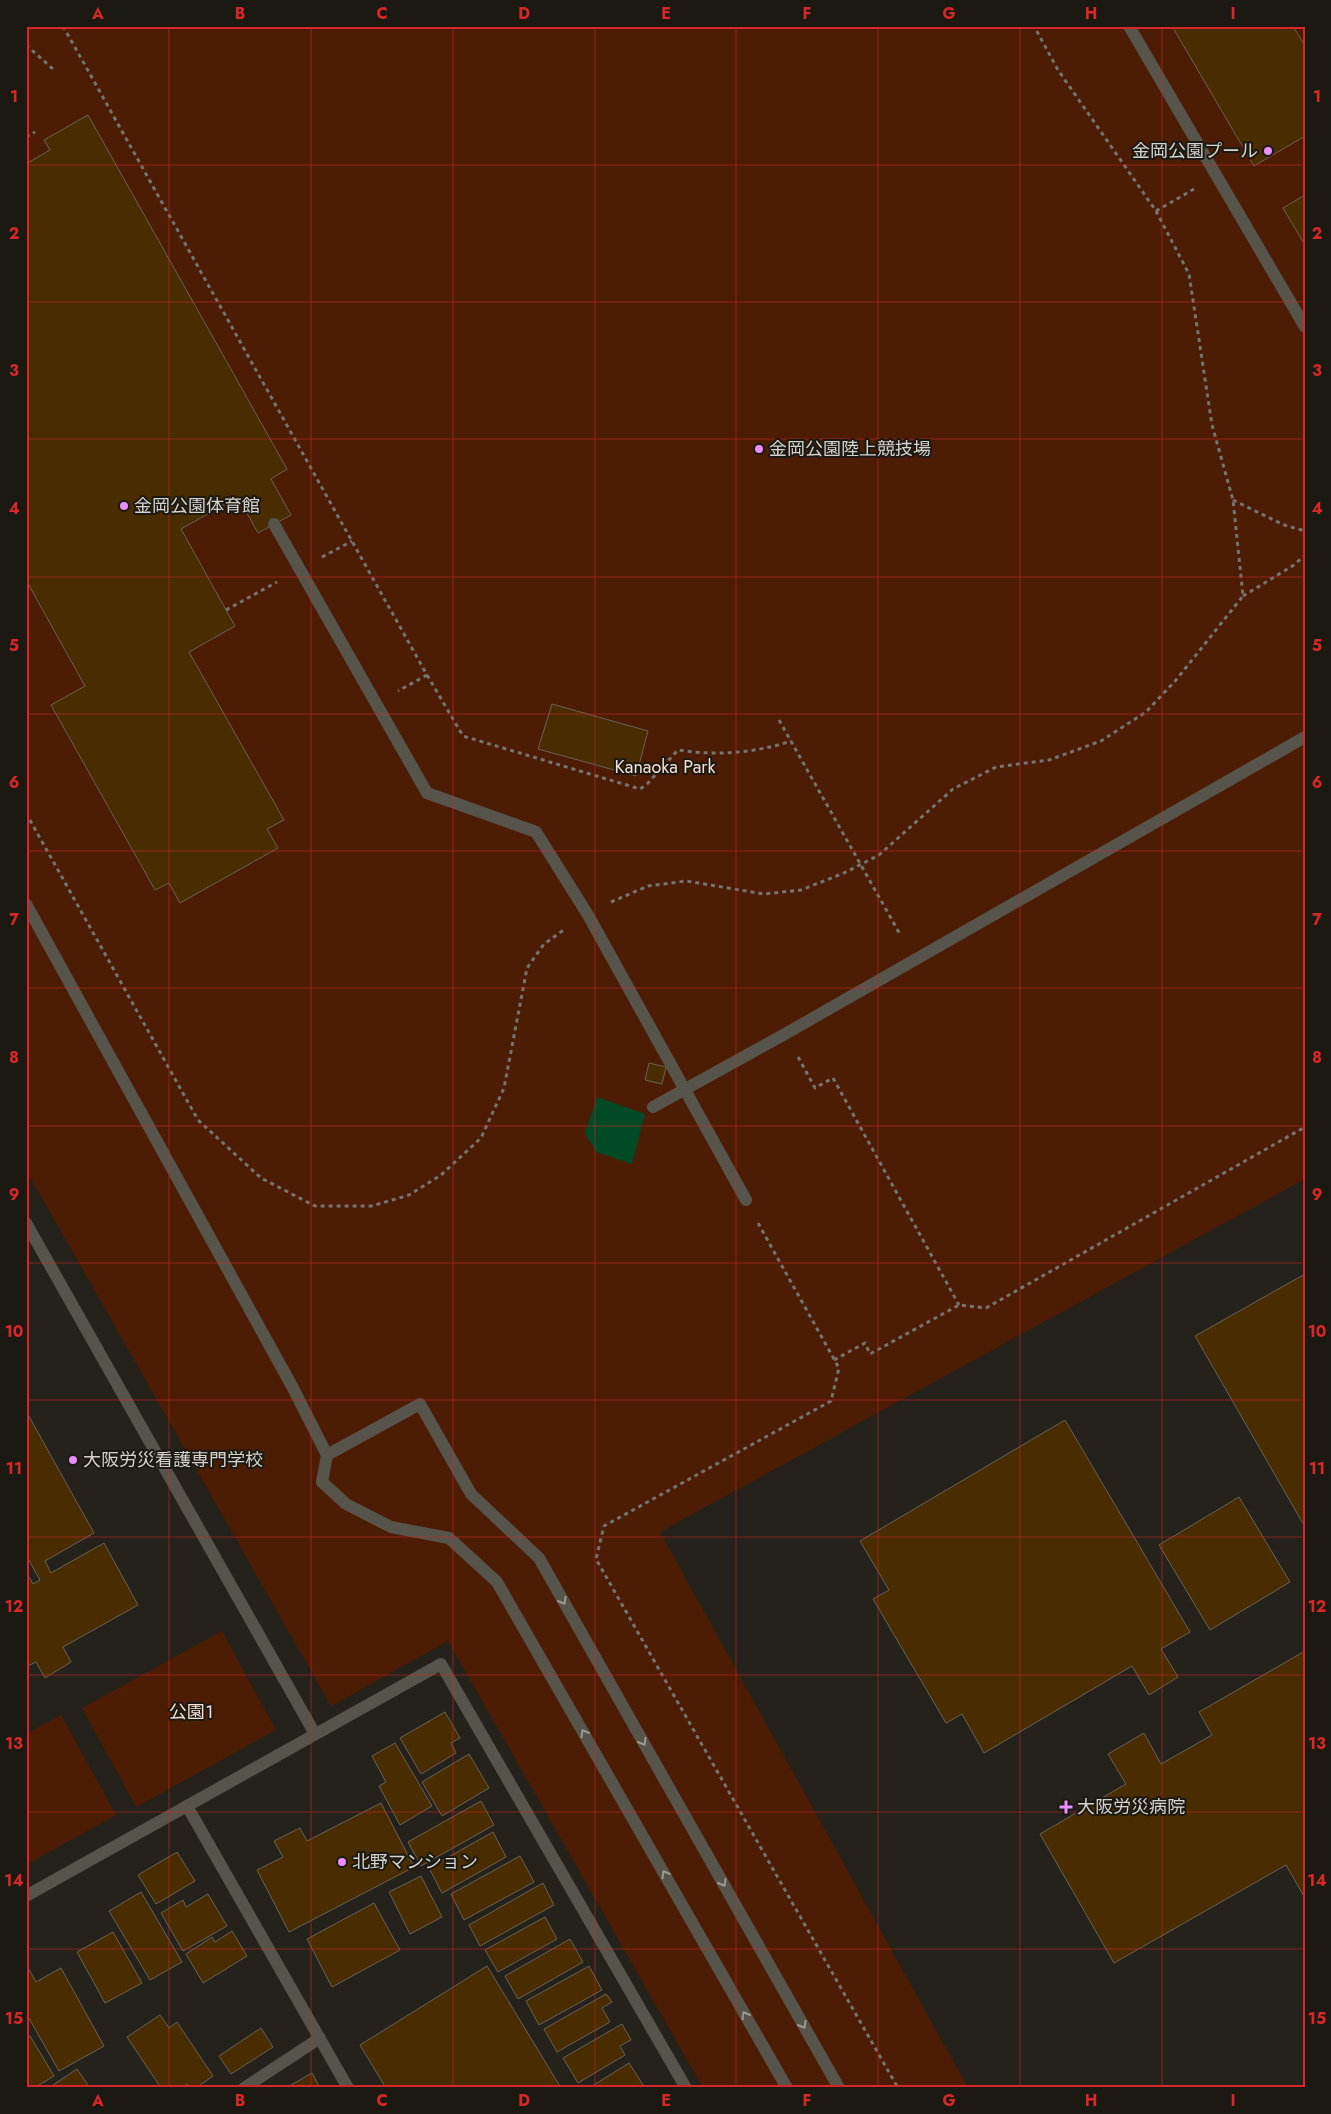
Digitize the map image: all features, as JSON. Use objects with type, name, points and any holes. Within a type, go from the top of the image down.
[{"type":"street","points":[[1129,26],[1305,327]]},
{"type":"street","points":[[274,524],[427,793],[536,832],[588,915],[746,1200]]},
{"type":"street","points":[[653,1107],[786,1034],[1305,737]]},
{"type":"street","points":[[26,904],[293,1388],[327,1455],[322,1482],[346,1504],[391,1527],[449,1538],[497,1582],[787,2088]]},
{"type":"street","points":[[26,1223],[315,1734]]},
{"type":"street","points":[[327,1455],[420,1404],[471,1494],[539,1558],[839,2088]]},
{"type":"street","points":[[26,1896],[441,1664],[686,2088]]},
{"type":"street","points":[[187,1806],[348,2088]]},
{"type":"street","points":[[244,2088],[320,2038]]},
{"type":"path","points":[[63,26],[427,676],[463,736],[640,790],[678,750],[696,753],[734,752],[771,748],[791,741]]},
{"type":"path","points":[[1034,26],[1058,70],[1156,210],[1189,274],[1212,426],[1233,500],[1243,596]]},
{"type":"path","points":[[26,46],[53,69]]},
{"type":"path","points":[[26,137],[35,132]]},
{"type":"path","points":[[1156,210],[1217,177]]},
{"type":"path","points":[[1233,500],[1284,525],[1305,531]]},
{"type":"path","points":[[26,813],[198,1120],[261,1178],[315,1206],[372,1206],[409,1195],[441,1175],[481,1138],[504,1088],[527,968],[544,944],[567,927],[618,899],[648,886],[686,881],[764,894],[802,890],[880,855],[953,789],[996,767],[1049,760],[1101,741],[1146,712],[1176,680],[1243,596],[1294,565],[1305,555]]},
{"type":"path","points":[[226,610],[265,588]]},
{"type":"path","points":[[376,704],[427,676]]},
{"type":"path","points":[[779,720],[915,960]]},
{"type":"path","points":[[786,1034],[815,1088],[833,1078],[959,1305]]},
{"type":"path","points":[[834,1360],[865,1343],[870,1354],[959,1305],[986,1308],[1305,1127]]},
{"type":"path","points":[[746,1200],[839,1368],[831,1401],[604,1526],[596,1559],[898,2088]]},
{"type":"green space","name":"Kanaoka Park","points":[[26,26],[1305,26],[1305,1179],[660,1532],[968,2088],[703,2088],[448,1641],[331,1706],[26,1170]]},
{"type":"green space","name":"公園１","points":[[222,1631],[276,1730],[136,1807],[82,1708]]},
{"type":"green space","points":[[61,1715],[116,1815],[26,1865],[26,1734]]},
{"type":"shaded area","points":[[597,1097],[645,1114],[632,1164],[596,1152],[585,1133]]},
{"type":"building","name":"金岡公園プール","points":[[1172,26],[1293,26],[1305,46],[1305,136],[1254,166]]},
{"type":"building","name":"金岡公園体育館","points":[[88,115],[287,469],[271,479],[291,515],[258,533],[238,497],[181,529],[235,626],[189,652],[284,820],[267,829],[278,848],[180,903],[169,883],[155,890],[51,705],[85,686],[26,580],[26,164],[50,150],[44,140]]},
{"type":"building","points":[[1305,195],[1305,245],[1283,208]]},
{"type":"building","points":[[552,704],[648,731],[636,776],[538,749]]},
{"type":"building","points":[[649,1063],[666,1067],[662,1084],[645,1080]]},
{"type":"building","points":[[1305,1274],[1305,1527],[1195,1336]]},
{"type":"building","points":[[26,1411],[94,1533],[45,1561],[51,1573],[104,1543],[138,1605],[63,1647],[71,1662],[45,1678],[36,1662],[26,1667],[26,1572],[33,1584],[40,1580],[26,1555]]},
{"type":"building","points":[[1065,1420],[1190,1632],[1161,1649],[1178,1677],[1149,1695],[1132,1666],[984,1753],[962,1714],[946,1723],[873,1599],[889,1590],[860,1541]]},
{"type":"building","points":[[1239,1497],[1290,1582],[1210,1630],[1159,1545]]},
{"type":"building","points":[[1305,1651],[1305,1898],[1286,1865],[1114,1963],[1040,1834],[1126,1784],[1108,1754],[1144,1733],[1161,1764],[1212,1735],[1199,1712]]},
{"type":"building","points":[[445,1712],[460,1738],[451,1743],[456,1753],[421,1774],[400,1738]]},
{"type":"building","points":[[395,1743],[432,1806],[400,1825],[379,1786],[386,1782],[372,1756]]},
{"type":"building","points":[[469,1754],[489,1788],[442,1816],[422,1782]]},
{"type":"building","points":[[481,1801],[494,1825],[421,1866],[408,1842]]},
{"type":"building","name":"北野マンション","points":[[381,1803],[414,1867],[289,1932],[257,1870],[283,1857],[274,1841],[300,1828],[307,1841]]},
{"type":"building","points":[[493,1832],[506,1857],[442,1893],[429,1868]]},
{"type":"building","points":[[177,1852],[195,1881],[156,1904],[138,1875]]},
{"type":"building","points":[[520,1856],[534,1882],[464,1920],[451,1894]]},
{"type":"building","points":[[421,1876],[442,1917],[410,1934],[389,1892]]},
{"type":"building","points":[[543,1883],[554,1905],[480,1946],[469,1925]]},
{"type":"building","points":[[141,1892],[182,1962],[150,1980],[109,1911]]},
{"type":"building","points":[[208,1894],[227,1926],[183,1951],[161,1913],[183,1900],[186,1907]]},
{"type":"building","points":[[374,1903],[400,1950],[332,1987],[307,1939]]},
{"type":"building","points":[[545,1917],[557,1939],[498,1972],[485,1950]]},
{"type":"building","points":[[232,1931],[247,1956],[203,1983],[186,1954],[212,1937],[215,1942]]},
{"type":"building","points":[[113,1932],[142,1983],[105,2003],[77,1952]]},
{"type":"building","points":[[570,1939],[583,1962],[518,1999],[505,1976]]},
{"type":"building","points":[[487,1966],[561,2088],[386,2088],[360,2045]]},
{"type":"building","points":[[589,1966],[602,1990],[539,2025],[526,2001]]},
{"type":"building","points":[[28,1968],[36,1982],[61,1968],[104,2046],[59,2071],[26,2013],[26,1969]]},
{"type":"building","points":[[606,1994],[612,2002],[602,2008],[610,2022],[557,2052],[544,2029]]},
{"type":"building","points":[[160,2015],[169,2028],[177,2022],[213,2076],[196,2088],[189,2088],[187,2084],[182,2088],[161,2088],[127,2037]]},
{"type":"building","points":[[622,2024],[631,2040],[620,2046],[625,2055],[578,2083],[563,2058]]},
{"type":"building","points":[[261,2028],[273,2047],[231,2074],[219,2056]]},
{"type":"building","points":[[30,2036],[54,2076],[34,2088],[26,2088],[26,2038]]},
{"type":"building","points":[[629,2063],[645,2088],[589,2088]]},
{"type":"building","points":[[77,2069],[90,2088],[54,2088],[53,2085]]},
{"type":"building","points":[[312,2073],[320,2088],[286,2088]]},
{"type":"place","name":"金岡公園プール","points":[[1268,151]]},
{"type":"place","name":"金岡公園陸上競技場","points":[[759,449]]},
{"type":"place","name":"金岡公園体育館","points":[[124,506]]},
{"type":"place","name":"大阪労災看護専門学校","points":[[73,1460]]},
{"type":"place","name":"大阪労災病院","points":[[1066,1807]]},
{"type":"place","name":"北野マンション","points":[[342,1862]]}]
